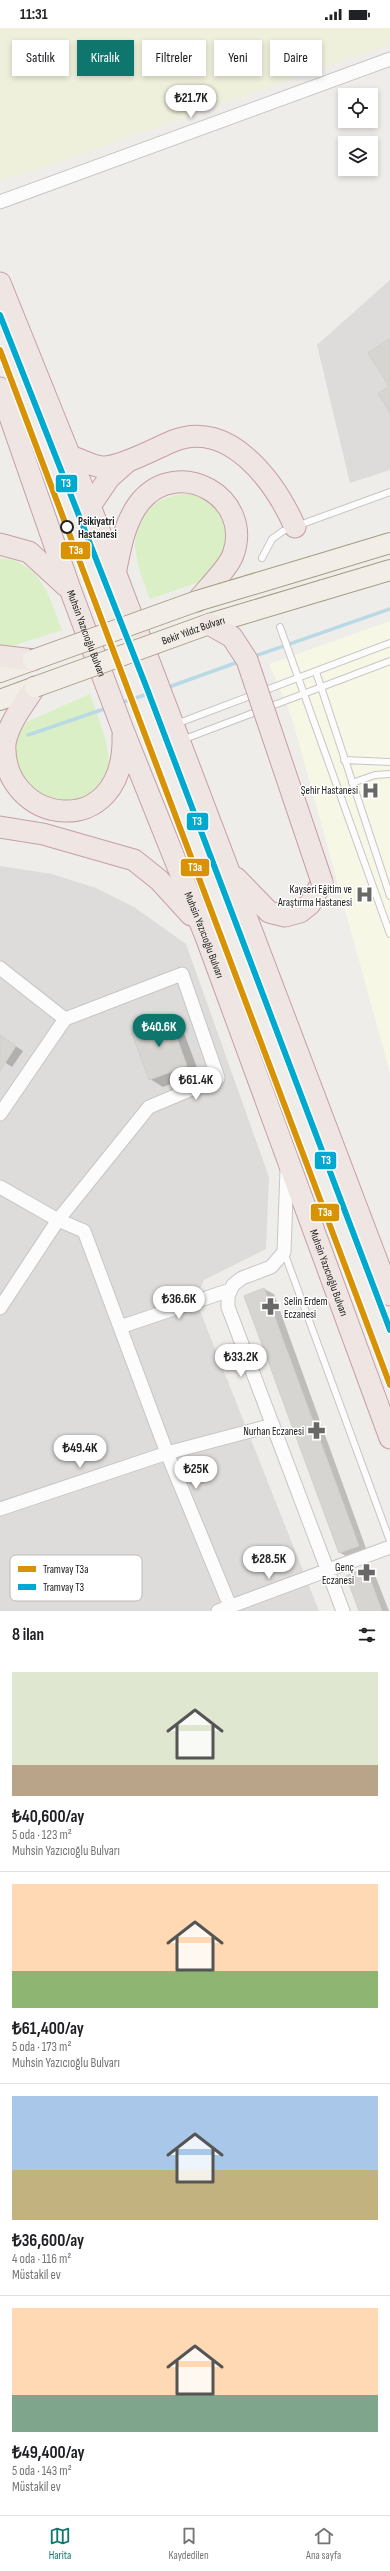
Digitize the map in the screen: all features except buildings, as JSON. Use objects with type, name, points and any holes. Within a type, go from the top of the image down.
[{"type":"highway","points":[[0,283],[90,506],[390,1295]]},
{"type":"highway","name":"Muhsin Yazıcıoğlu Bulvarı","points":[[0,388],[70,589],[123,730],[206,937],[390,1438]]},
{"type":"highway","points":[[70,456],[102,467],[129,460],[182,438],[198,435],[221,440],[246,459],[264,476],[282,500],[295,526]]},
{"type":"highway","points":[[90,506],[108,478],[129,460]]},
{"type":"highway","points":[[115,575],[123,538],[140,502],[155,489],[170,483],[202,485],[218,494],[226,504],[234,522],[236,539],[232,556],[197,601]]},
{"type":"highway","points":[[0,544],[29,552],[70,589]]},
{"type":"highway","points":[[209,624],[232,637],[247,660],[322,882],[310,904],[300,912],[286,916],[268,912],[228,870]]},
{"type":"highway","points":[[0,656],[33,660]]},
{"type":"highway","points":[[35,687],[10,726],[4,752],[5,767],[12,782],[20,794],[34,804],[51,811],[65,812],[82,809],[96,802],[106,792],[116,775],[122,753],[123,730]]},
{"type":"highway","points":[[0,827],[43,834],[134,860],[159,880],[186,907],[206,937]]},
{"type":"main road","points":[[0,672],[197,601],[390,543]]},
{"type":"main road","name":"Bekir Yıldız Bulvarı","points":[[0,700],[209,624],[390,570]]},
{"type":"street","points":[[0,202],[390,59]]},
{"type":"street","points":[[0,968],[65,1019]]},
{"type":"street","points":[[0,1114],[65,1019],[182,974],[218,1078],[149,1107],[58,1220],[0,1308]]},
{"type":"street","points":[[120,1327],[230,1290],[242,1278],[271,1267],[284,1252],[288,1160]]},
{"type":"street","points":[[0,1187],[58,1220],[84,1231],[167,1453],[231,1609]]},
{"type":"street","points":[[230,1290],[228,1307],[343,1611]]},
{"type":"street","points":[[0,1509],[167,1453],[272,1425]]},
{"type":"street","points":[[218,1611],[231,1609],[390,1547]]},
{"type":"lane","points":[[262,558],[272,539],[295,526],[390,492]]},
{"type":"lane","points":[[280,627],[390,934]]},
{"type":"lane","points":[[172,724],[316,672],[390,643]]},
{"type":"lane","points":[[172,724],[304,693],[390,661]]},
{"type":"lane","points":[[316,672],[390,896]]},
{"type":"lane","points":[[344,760],[390,762]]},
{"type":"lane","points":[[352,783],[375,775],[390,774]]},
{"type":"lane","points":[[284,1252],[390,1541]]},
{"type":"shaded area","points":[[0,28],[390,28],[390,44],[322,68],[322,40],[270,40],[270,76],[300,76],[48,166],[0,180]]},
{"type":"shaded area","points":[[390,280],[390,470],[350,483],[317,345]]},
{"type":"shaded area","name":"Kayseri Eğitim ve Araştırma Hastanesi","points":[[390,621],[390,1073],[292,718],[269,664]]},
{"type":"shaded area","points":[[0,866],[52,874],[96,888],[134,907],[186,944],[269,1177],[266,1249],[204,1280],[197,1295],[198,1306],[319,1611],[0,1611]]},
{"type":"green space","points":[[189,494],[208,501],[219,513],[225,529],[228,548],[202,581],[150,599],[137,560],[135,542],[137,530],[141,520],[156,504],[166,498]]},
{"type":"green space","points":[[0,558],[14,561],[25,566],[34,573],[42,583],[53,605],[62,630],[0,650]]},
{"type":"green space","points":[[90,694],[106,741],[109,766],[107,777],[98,789],[75,805],[27,792],[12,750],[22,724]]},
{"type":"waterway","points":[[252,657],[390,609]]},
{"type":"waterway","points":[[166,688],[241,661]]},
{"type":"waterway","points":[[120,703],[154,692]]},
{"type":"waterway","points":[[28,735],[107,708]]},
{"type":"tram line","name":"T3","points":[[0,315],[146,686],[390,1330]]},
{"type":"tram line","name":"T3a","points":[[0,350],[390,1385]]},
{"type":"place","name":"Psikiyatri Hastanesi","points":[[67,527]]},
{"type":"place","name":"Şehir Hastanesi","points":[[371,790]]},
{"type":"place","name":"Kayseri Eğitim ve Araştırma Hastanesi","points":[[365,895]]},
{"type":"place","name":"Selin Erdem Eczanesi","points":[[271,1307]]},
{"type":"place","name":"Nurhan Eczanesi","points":[[317,1431]]},
{"type":"place","name":"Genç Eczanesi","points":[[367,1573]]}]
